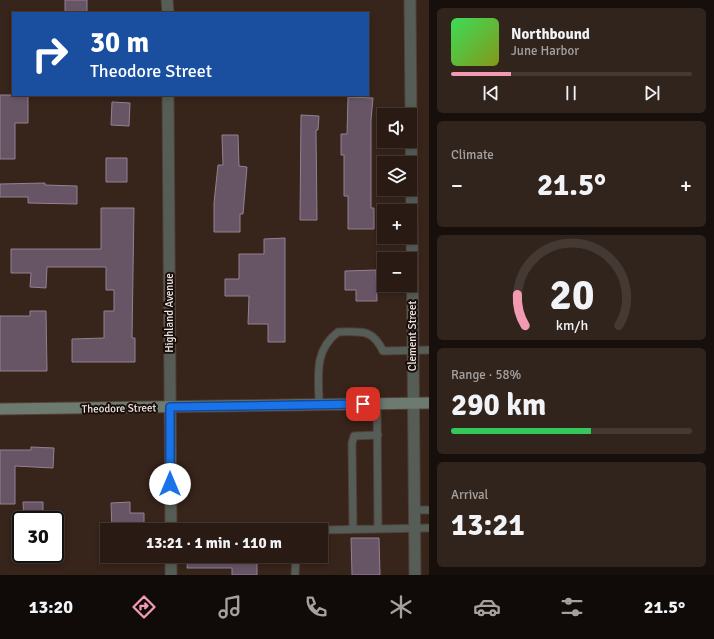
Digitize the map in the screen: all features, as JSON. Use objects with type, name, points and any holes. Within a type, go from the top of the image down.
[{"type":"main road","name":"Theodore Street","points":[[0,410],[429,403]]},
{"type":"street","points":[[168,0],[168,12]]},
{"type":"street","name":"Clement Street","points":[[410,0],[415,575]]},
{"type":"street","name":"Highland Avenue","points":[[168,96],[171,523]]},
{"type":"street","points":[[171,563],[171,575]]},
{"type":"lane","points":[[319,404],[319,364],[323,348],[338,332],[364,332],[378,340],[383,352],[429,350]]},
{"type":"lane","points":[[377,404],[378,529]]},
{"type":"lane","points":[[353,529],[352,442],[354,436],[378,435]]},
{"type":"lane","points":[[414,510],[429,510]]},
{"type":"lane","points":[[328,530],[429,528]]},
{"type":"lane","points":[[295,575],[296,563]]},
{"type":"building","points":[[65,0],[87,0],[87,12],[65,12]]},
{"type":"building","points":[[0,95],[28,96],[28,123],[15,123],[15,159],[0,159]]},
{"type":"building","points":[[348,97],[373,98],[371,120],[371,208],[374,208],[374,229],[348,229],[348,196],[344,196],[344,155],[341,155],[341,134],[347,134]]},
{"type":"building","points":[[112,102],[130,103],[129,126],[111,125]]},
{"type":"building","points":[[301,115],[319,116],[318,130],[316,130],[317,220],[300,220]]},
{"type":"building","points":[[222,135],[238,135],[239,166],[247,167],[243,214],[240,214],[240,232],[214,232],[214,203],[218,165],[223,165]]},
{"type":"building","points":[[106,158],[127,158],[127,182],[106,182]]},
{"type":"building","points":[[45,183],[45,185],[77,186],[77,204],[28,203],[28,197],[0,197],[0,184]]},
{"type":"building","points":[[101,208],[134,208],[132,338],[135,338],[135,362],[72,362],[72,339],[104,338],[104,311],[114,311],[114,290],[106,290],[106,267],[47,267],[46,288],[30,287],[31,273],[11,273],[11,249],[101,249]]},
{"type":"building","points":[[285,238],[285,342],[268,342],[268,324],[248,324],[249,296],[225,296],[225,279],[239,279],[239,254],[264,254],[264,239]]},
{"type":"building","points":[[376,270],[377,301],[356,301],[356,290],[345,290],[345,271]]},
{"type":"building","points":[[30,311],[46,311],[47,371],[0,371],[0,316],[30,316]]},
{"type":"building","points":[[31,447],[54,448],[53,468],[15,466],[15,504],[0,504],[0,450],[31,450]]},
{"type":"building","points":[[23,502],[43,502],[43,511],[24,511]]},
{"type":"building","points":[[130,502],[130,513],[144,513],[144,523],[112,523],[111,503]]},
{"type":"building","points":[[351,538],[379,538],[380,575],[352,575]]},
{"type":"building","points":[[187,563],[257,563],[257,575],[232,575],[232,568],[187,568]]},
{"type":"route","points":[[170,484],[170,407],[363,404]]}]
